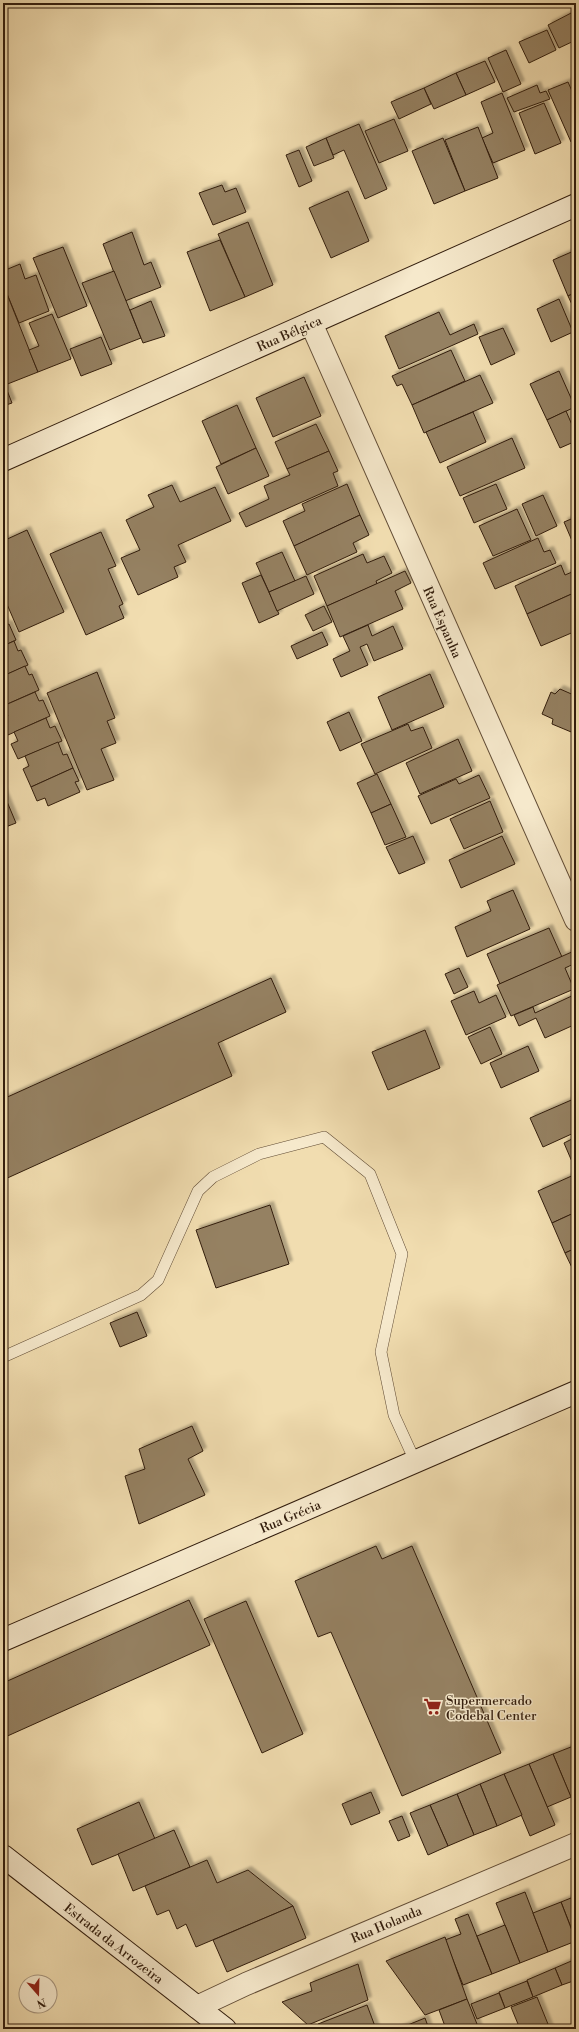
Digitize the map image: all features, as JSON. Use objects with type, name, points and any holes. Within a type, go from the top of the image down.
[{"type":"street","name":"Rua Bélgica","points":[[3,460],[576,206]]},
{"type":"street","name":"Rua Espanha","points":[[310,323],[576,920]]},
{"type":"street","name":"Rua Grécia","points":[[3,1640],[576,1392]]},
{"type":"street","name":"Rua Holanda","points":[[197,2007],[246,1984],[576,1844]]},
{"type":"street","name":"Estrada da Arrozeira","points":[[3,1856],[225,2029]]},
{"type":"lane","points":[[3,1357],[142,1296],[158,1280],[198,1191],[213,1177],[259,1154],[324,1137],[370,1174],[402,1254],[381,1352],[394,1415],[415,1462]]},
{"type":"building","points":[[575,11],[576,40],[559,48],[548,25]]},
{"type":"building","points":[[547,30],[556,50],[529,63],[519,42]]},
{"type":"building","points":[[506,50],[521,84],[503,92],[488,58]]},
{"type":"building","points":[[485,61],[495,82],[466,95],[456,73]]},
{"type":"building","points":[[456,73],[466,95],[434,109],[424,88]]},
{"type":"building","points":[[568,82],[576,100],[576,140],[571,142],[548,90]]},
{"type":"building","points":[[537,85],[540,93],[546,91],[550,99],[514,112],[507,98]]},
{"type":"building","points":[[424,88],[431,104],[399,119],[391,102]]},
{"type":"building","points":[[502,93],[525,150],[493,163],[482,138],[493,133],[481,102]]},
{"type":"building","points":[[544,103],[561,143],[535,154],[519,113]]},
{"type":"building","points":[[394,119],[408,151],[379,163],[365,131]]},
{"type":"building","points":[[359,124],[387,189],[365,199],[344,150],[333,155],[326,138]]},
{"type":"building","points":[[478,127],[498,178],[465,191],[445,140]]},
{"type":"building","points":[[326,138],[334,158],[314,166],[306,147]]},
{"type":"building","points":[[443,138],[465,191],[434,204],[412,151]]},
{"type":"building","points":[[299,150],[312,181],[299,187],[286,155]]},
{"type":"building","points":[[222,185],[225,192],[236,188],[246,212],[213,225],[199,193]]},
{"type":"building","points":[[348,191],[369,241],[331,258],[309,208]]},
{"type":"building","points":[[248,222],[273,285],[245,297],[218,234]]},
{"type":"building","points":[[132,232],[144,265],[151,262],[161,287],[125,301],[103,244]]},
{"type":"building","points":[[220,240],[245,297],[210,311],[187,252]]},
{"type":"building","points":[[63,247],[87,306],[58,318],[33,258]]},
{"type":"building","points":[[576,250],[576,292],[568,296],[553,260]]},
{"type":"building","points":[[20,264],[25,279],[36,275],[49,311],[19,323],[3,284],[3,271]]},
{"type":"building","points":[[114,271],[141,338],[110,350],[82,283]]},
{"type":"building","points":[[3,284],[38,372],[5,385],[3,380]]},
{"type":"building","points":[[576,292],[576,313],[568,296]]},
{"type":"building","points":[[559,299],[573,332],[551,342],[537,309]]},
{"type":"building","points":[[151,301],[165,336],[143,343],[130,310]]},
{"type":"building","points":[[439,312],[450,335],[474,324],[478,334],[399,369],[385,336]]},
{"type":"building","points":[[52,314],[71,359],[38,372],[29,350],[39,346],[29,323]]},
{"type":"building","points":[[503,328],[515,354],[491,365],[479,337]]},
{"type":"building","points":[[101,337],[112,364],[81,376],[70,349]]},
{"type":"building","points":[[451,350],[465,381],[412,405],[402,384],[397,386],[392,376]]},
{"type":"building","points":[[559,371],[575,407],[547,420],[530,384]]},
{"type":"building","points":[[480,375],[493,403],[424,433],[412,405]]},
{"type":"building","points":[[304,377],[321,416],[273,437],[256,398]]},
{"type":"building","points":[[3,380],[12,403],[3,406]]},
{"type":"building","points":[[237,405],[256,448],[221,464],[202,421]]},
{"type":"building","points":[[566,411],[576,434],[576,441],[560,448],[547,420]]},
{"type":"building","points":[[473,412],[486,442],[440,463],[426,432]]},
{"type":"building","points":[[316,424],[329,451],[287,469],[275,442]]},
{"type":"building","points":[[512,438],[525,468],[460,496],[447,467]]},
{"type":"building","points":[[256,448],[269,476],[228,494],[216,467]]},
{"type":"building","points":[[329,451],[338,471],[333,473],[338,486],[246,527],[239,513],[269,499],[264,486],[290,475],[287,469]]},
{"type":"building","points":[[347,484],[360,515],[294,546],[283,521],[305,511],[302,504]]},
{"type":"building","points":[[496,484],[507,509],[474,523],[463,498]]},
{"type":"building","points":[[172,485],[180,502],[215,487],[231,521],[178,545],[186,562],[174,567],[178,577],[138,595],[121,558],[140,550],[126,520],[154,507],[148,495]]},
{"type":"building","points":[[543,495],[557,526],[536,536],[522,504]]},
{"type":"building","points":[[517,509],[531,540],[493,556],[479,526]]},
{"type":"building","points":[[360,515],[369,535],[353,543],[357,552],[307,575],[294,546]]},
{"type":"building","points":[[576,517],[576,550],[564,522]]},
{"type":"building","points":[[27,530],[64,612],[19,632],[3,595],[3,541]]},
{"type":"building","points":[[101,532],[116,566],[108,569],[123,604],[119,606],[124,618],[86,635],[50,554]]},
{"type":"building","points":[[538,538],[544,552],[550,550],[556,563],[495,589],[483,563]]},
{"type":"building","points":[[282,552],[295,581],[269,592],[256,563]]},
{"type":"building","points":[[363,554],[367,563],[384,556],[392,573],[376,581],[377,584],[327,606],[314,576]]},
{"type":"building","points":[[561,565],[565,575],[572,572],[576,582],[576,592],[527,614],[515,586]]},
{"type":"building","points":[[405,571],[411,583],[395,591],[403,609],[340,637],[327,606]]},
{"type":"building","points":[[261,575],[279,614],[259,623],[242,583]]},
{"type":"building","points":[[306,576],[314,594],[277,611],[269,592]]},
{"type":"building","points":[[576,592],[576,631],[541,646],[527,614]]},
{"type":"building","points":[[324,606],[332,622],[313,631],[305,615]]},
{"type":"building","points":[[3,618],[6,625],[9,624],[16,640],[3,646]]},
{"type":"building","points":[[368,625],[372,636],[393,626],[403,649],[374,661],[367,644],[360,647],[368,665],[341,677],[333,659],[350,651],[343,636]]},
{"type":"building","points":[[322,632],[328,645],[297,659],[291,646]]},
{"type":"building","points":[[14,641],[18,651],[21,650],[28,665],[3,676],[3,646]]},
{"type":"building","points":[[25,666],[29,675],[32,674],[39,690],[3,706],[3,676]]},
{"type":"building","points":[[97,672],[115,718],[107,721],[116,743],[101,749],[114,780],[87,790],[47,693]]},
{"type":"building","points":[[430,674],[444,707],[392,730],[378,697]]},
{"type":"building","points":[[560,689],[576,696],[576,734],[552,724],[553,719],[542,714],[551,692],[555,694]]},
{"type":"building","points":[[35,692],[39,701],[43,700],[50,716],[8,735],[3,723],[3,718],[8,716],[3,706]]},
{"type":"building","points":[[349,712],[362,741],[340,751],[327,722]]},
{"type":"building","points":[[46,718],[50,728],[55,726],[62,741],[18,759],[11,744],[18,741],[14,732]]},
{"type":"building","points":[[408,724],[411,731],[423,727],[432,748],[375,774],[361,744]]},
{"type":"building","points":[[458,739],[472,771],[420,794],[406,763]]},
{"type":"building","points":[[58,742],[63,755],[67,754],[73,768],[31,787],[23,769],[29,766],[25,756]]},
{"type":"building","points":[[73,768],[79,781],[75,782],[80,792],[48,806],[45,798],[37,801],[31,787]]},
{"type":"building","points":[[377,774],[391,804],[371,813],[357,783]]},
{"type":"building","points":[[479,775],[490,798],[431,824],[418,796],[456,779],[459,784]]},
{"type":"building","points":[[3,792],[16,823],[3,828]]},
{"type":"building","points":[[490,801],[503,832],[464,849],[450,819]]},
{"type":"building","points":[[391,804],[406,837],[385,845],[371,813]]},
{"type":"building","points":[[413,836],[425,863],[399,874],[386,847]]},
{"type":"building","points":[[502,836],[515,864],[461,888],[449,860]]},
{"type":"building","points":[[513,890],[530,929],[467,957],[455,927],[491,911],[487,901]]},
{"type":"building","points":[[549,928],[562,957],[500,984],[487,954]]},
{"type":"building","points":[[574,951],[576,963],[565,968],[574,989],[511,1016],[497,985]]},
{"type":"building","points":[[459,968],[468,987],[454,994],[445,974]]},
{"type":"building","points":[[271,978],[286,1012],[218,1043],[232,1076],[3,1180],[3,1099]]},
{"type":"building","points":[[474,991],[479,1003],[496,995],[506,1017],[466,1035],[451,1001]]},
{"type":"building","points":[[576,994],[576,1024],[545,1038],[536,1018],[519,1026],[514,1015],[533,1007],[535,1013]]},
{"type":"building","points":[[490,1027],[502,1054],[481,1064],[468,1037]]},
{"type":"building","points":[[425,1030],[440,1068],[388,1090],[372,1052]]},
{"type":"building","points":[[528,1046],[539,1071],[501,1088],[490,1063]]},
{"type":"building","points":[[576,1098],[576,1132],[543,1147],[530,1118]]},
{"type":"building","points":[[576,1137],[576,1171],[564,1143]]},
{"type":"building","points":[[576,1174],[576,1191],[574,1193],[576,1198],[576,1212],[552,1223],[538,1191]]},
{"type":"building","points":[[270,1205],[289,1264],[216,1288],[196,1230]]},
{"type":"building","points":[[576,1212],[576,1248],[565,1253],[552,1223]]},
{"type":"building","points":[[576,1248],[576,1276],[565,1253]]},
{"type":"building","points":[[137,1312],[147,1336],[120,1347],[110,1323]]},
{"type":"building","points":[[192,1426],[203,1451],[188,1459],[205,1495],[139,1524],[125,1476],[145,1469],[139,1449]]},
{"type":"building","points":[[376,1546],[382,1559],[412,1546],[501,1753],[402,1796],[331,1632],[318,1637],[295,1581]]},
{"type":"building","points":[[189,1600],[210,1645],[3,1738],[3,1683]]},
{"type":"building","points":[[246,1601],[303,1734],[262,1753],[204,1619]]},
{"type":"building","points":[[576,1745],[576,1800],[573,1802],[553,1754]]},
{"type":"building","points":[[553,1754],[571,1797],[547,1807],[529,1764]]},
{"type":"building","points":[[529,1764],[555,1825],[530,1836],[504,1774]]},
{"type":"building","points":[[504,1774],[522,1815],[497,1826],[480,1784]]},
{"type":"building","points":[[480,1784],[497,1826],[474,1835],[457,1794]]},
{"type":"building","points":[[371,1792],[380,1813],[351,1825],[342,1804]]},
{"type":"building","points":[[457,1794],[474,1835],[448,1846],[430,1805]]},
{"type":"building","points":[[139,1802],[155,1839],[92,1865],[77,1829]]},
{"type":"building","points":[[430,1805],[448,1846],[428,1855],[410,1813]]},
{"type":"building","points":[[402,1816],[410,1836],[398,1841],[389,1821]]},
{"type":"building","points":[[174,1830],[190,1867],[133,1891],[118,1854]]},
{"type":"building","points":[[207,1860],[217,1883],[248,1870],[293,1906],[196,1947],[186,1924],[177,1929],[169,1910],[157,1915],[145,1886]]},
{"type":"building","points":[[525,1892],[548,1952],[520,1963],[496,1903]]},
{"type":"building","points":[[576,1896],[576,1940],[561,1902]]},
{"type":"building","points":[[561,1902],[576,1941],[548,1952],[533,1913]]},
{"type":"building","points":[[293,1906],[306,1938],[227,1972],[213,1940]]},
{"type":"building","points":[[468,1914],[492,1974],[463,1985],[445,1940],[461,1934],[455,1919]]},
{"type":"building","points":[[505,1925],[520,1963],[492,1974],[477,1936]]},
{"type":"building","points":[[445,1937],[467,1999],[425,2015],[386,1961]]},
{"type":"building","points":[[576,1959],[576,1980],[562,1985],[555,1968]]},
{"type":"building","points":[[358,1964],[368,2000],[308,2025],[282,2002],[312,1991],[310,1983]]},
{"type":"building","points":[[555,1968],[562,1985],[533,1997],[527,1980]]},
{"type":"building","points":[[527,1981],[533,1997],[505,2008],[499,1992]]},
{"type":"building","points":[[499,1993],[505,2008],[477,2019],[471,2004]]},
{"type":"building","points":[[537,1997],[550,2029],[520,2029],[511,2007]]},
{"type":"building","points":[[467,1999],[479,2029],[446,2029],[439,2010]]},
{"type":"building","points":[[367,2005],[376,2029],[322,2029],[318,2024]]},
{"type":"building","points":[[425,2018],[429,2029],[398,2029]]},
{"type":"place","name":"Supermercado Codebal Center","points":[[433,1707]]}]
